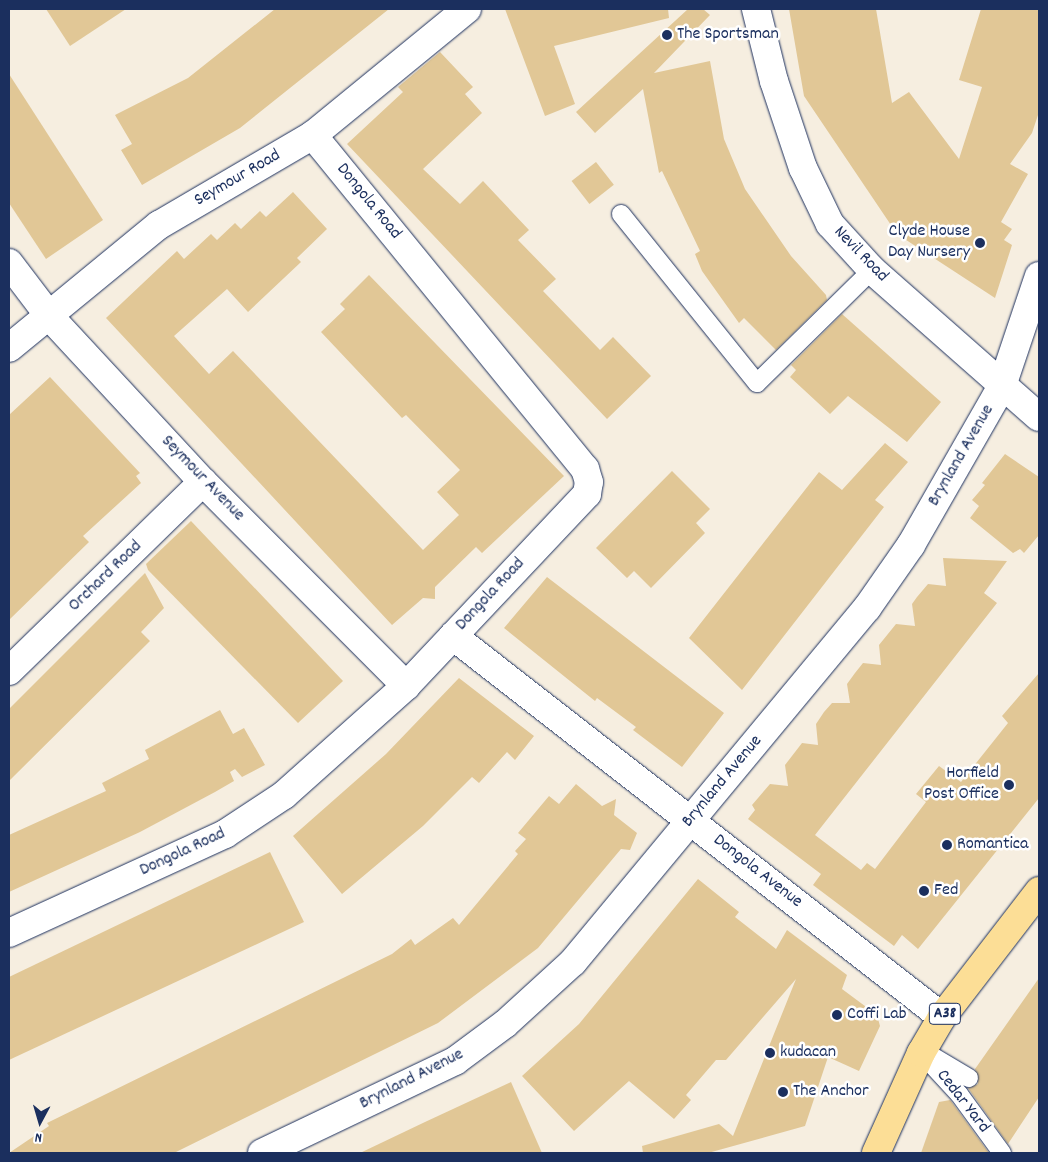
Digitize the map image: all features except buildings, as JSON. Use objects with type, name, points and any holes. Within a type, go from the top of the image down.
[{"type":"main road","name":"A38","points":[[876,1153],[922,1052],[942,1017],[1039,891]]},
{"type":"street","name":"Seymour Road","points":[[9,348],[50,317],[159,225],[313,134],[467,9]]},
{"type":"street","name":"Nevil Road","points":[[756,9],[774,81],[803,168],[830,224],[872,270],[1039,417]]},
{"type":"street","name":"Dongola Road","points":[[9,933],[225,834],[284,795],[406,686],[587,494],[589,482],[585,469],[313,134]]},
{"type":"street","name":"Seymour Avenue","points":[[9,264],[50,317],[203,482],[406,686]]},
{"type":"street","name":"Brynland Avenue","points":[[262,1153],[455,1061],[506,1024],[573,962],[867,608],[911,545],[1002,386],[1039,276]]},
{"type":"street","name":"Orchard Road","points":[[9,671],[203,482]]},
{"type":"street","name":"Dongola Avenue","points":[[452,636],[692,820],[942,1017]]},
{"type":"lane","points":[[620,214],[757,383],[872,270]]},
{"type":"lane","points":[[922,1052],[968,1078]]},
{"type":"lane","name":"Cedar Yard","points":[[922,1052],[959,1094],[1002,1153]]},
{"type":"place","name":"The Sportsman","points":[[667,35]]},
{"type":"place","name":"Clyde House Day Nursery","points":[[980,243]]},
{"type":"place","name":"Horfield Post Office","points":[[1009,785]]},
{"type":"place","name":"Romantica","points":[[947,845]]},
{"type":"place","name":"Fed","points":[[924,891]]},
{"type":"place","name":"Coffi Lab","points":[[837,1015]]},
{"type":"place","name":"kudacan","points":[[770,1053]]},
{"type":"place","name":"The Anchor","points":[[783,1092]]}]
